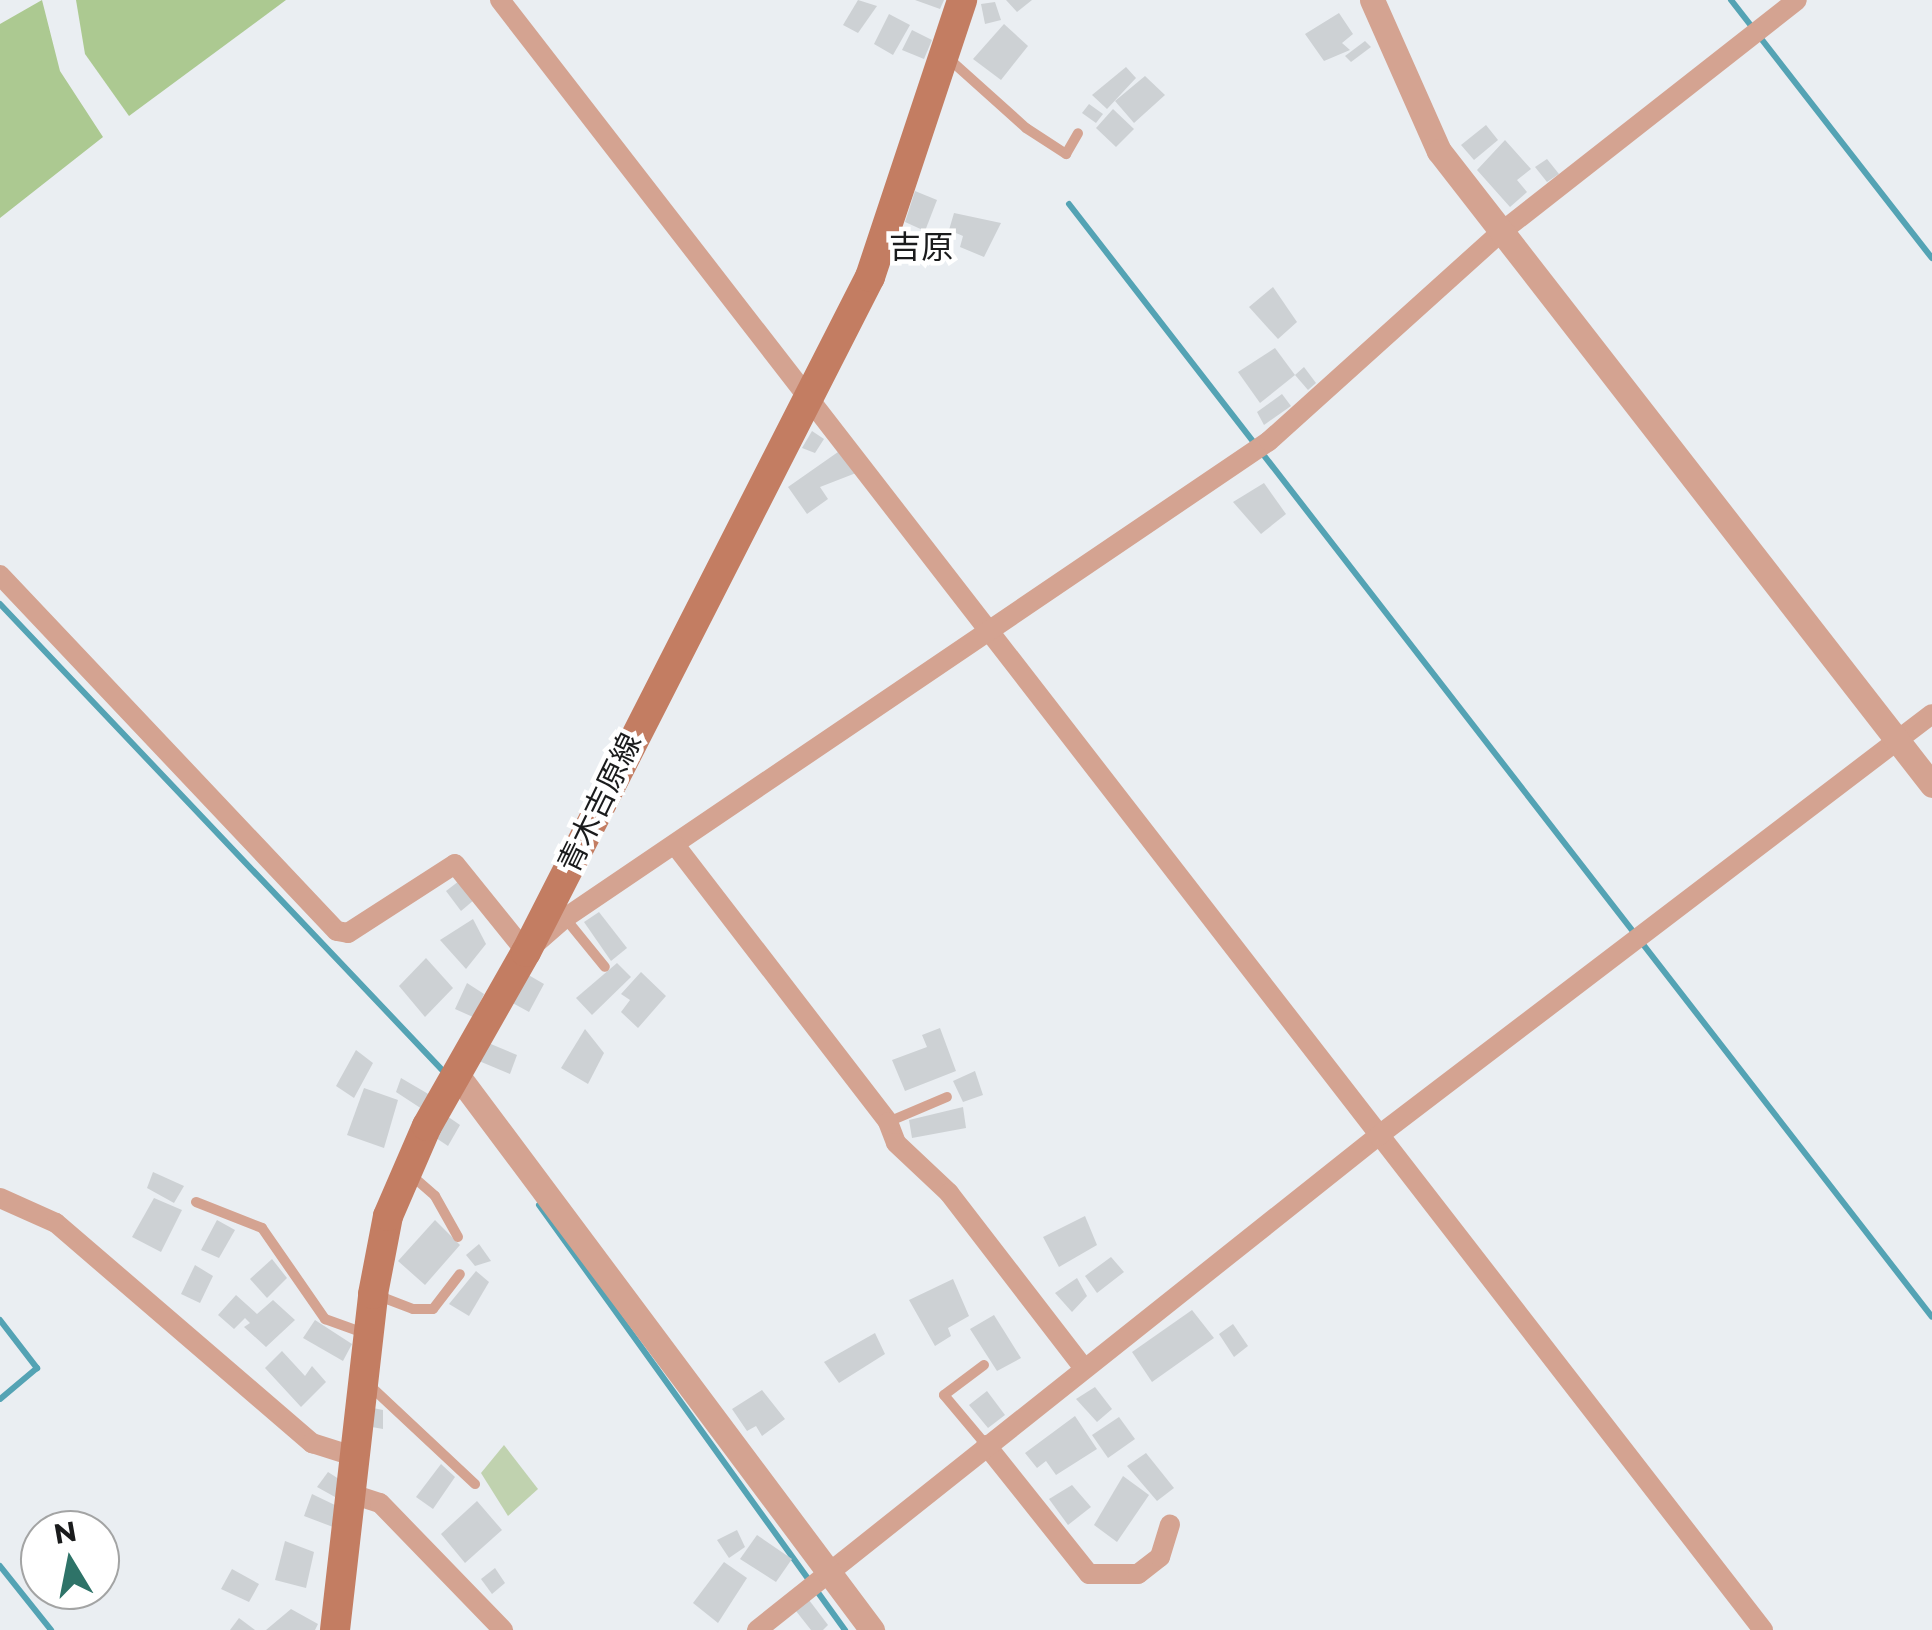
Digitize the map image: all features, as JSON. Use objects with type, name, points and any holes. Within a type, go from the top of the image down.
[{"type":"main road","name":"青木吉原線","points":[[335,1630],[373,1294],[388,1216],[406,1170],[526,952],[812,399],[870,277],[962,0]]},
{"type":"street","points":[[500,0],[1763,1630]]},
{"type":"street","points":[[1372,0],[1439,151],[1932,785]]},
{"type":"street","points":[[0,575],[337,931],[348,933],[455,864],[526,952],[565,918],[1270,440],[1500,233],[1797,0]]},
{"type":"street","points":[[757,1630],[1378,1136],[1932,714]]},
{"type":"street","points":[[675,844],[888,1122],[896,1143],[950,1193],[1084,1368]]},
{"type":"street","points":[[458,1076],[872,1630]]},
{"type":"street","points":[[0,1198],[56,1223],[312,1443],[353,1456]]},
{"type":"street","points":[[986,1445],[1089,1574],[1138,1574],[1160,1557],[1170,1524]]},
{"type":"street","points":[[352,1494],[380,1502],[503,1630]]},
{"type":"lane","points":[[944,54],[1026,128],[1066,154],[1078,133]]},
{"type":"lane","points":[[565,918],[605,967]]},
{"type":"lane","points":[[888,1122],[947,1097]]},
{"type":"lane","points":[[406,1170],[435,1196],[458,1237]]},
{"type":"lane","points":[[196,1202],[262,1228],[325,1319],[368,1334]]},
{"type":"lane","points":[[373,1294],[412,1310],[434,1309],[460,1274]]},
{"type":"lane","points":[[984,1365],[944,1395],[986,1445]]},
{"type":"lane","points":[[363,1379],[474,1484]]},
{"type":"green space","points":[[42,0],[60,71],[103,137],[0,218],[0,24]]},
{"type":"green space","points":[[76,0],[286,0],[129,116],[85,54]]},
{"type":"green space","points":[[504,1445],[538,1489],[508,1516],[481,1473]]},
{"type":"building","points":[[858,0],[877,6],[858,33],[843,25]]},
{"type":"building","points":[[915,0],[944,0],[940,9]]},
{"type":"building","points":[[1006,0],[1032,0],[1017,12]]},
{"type":"building","points":[[995,2],[1001,20],[985,24],[981,4]]},
{"type":"building","points":[[1339,13],[1353,34],[1342,43],[1350,50],[1324,61],[1305,34]]},
{"type":"building","points":[[889,14],[910,25],[893,55],[874,44]]},
{"type":"building","points":[[1004,24],[1028,46],[1001,80],[973,59]]},
{"type":"building","points":[[912,30],[932,40],[924,59],[902,50]]},
{"type":"building","points":[[1365,41],[1371,47],[1351,62],[1345,56]]},
{"type":"building","points":[[1126,67],[1136,78],[1107,109],[1092,95]]},
{"type":"building","points":[[1145,76],[1165,95],[1134,123],[1115,101]]},
{"type":"building","points":[[1089,104],[1103,114],[1096,123],[1082,113]]},
{"type":"building","points":[[1113,109],[1134,129],[1116,147],[1096,128]]},
{"type":"building","points":[[1486,125],[1498,140],[1474,160],[1461,145]]},
{"type":"building","points":[[1505,140],[1531,169],[1517,180],[1527,192],[1510,207],[1477,170]]},
{"type":"building","points":[[1547,159],[1559,174],[1547,182],[1535,167]]},
{"type":"building","points":[[915,191],[937,200],[925,231],[905,222]]},
{"type":"building","points":[[954,213],[1001,223],[984,257],[960,247],[963,236],[949,230]]},
{"type":"building","points":[[1273,287],[1297,322],[1278,339],[1249,307]]},
{"type":"building","points":[[1275,348],[1295,375],[1260,403],[1238,372]]},
{"type":"building","points":[[1304,367],[1316,383],[1308,390],[1295,375]]},
{"type":"building","points":[[1282,394],[1291,406],[1264,425],[1257,412]]},
{"type":"building","points":[[812,431],[824,439],[815,453],[802,448]]},
{"type":"building","points":[[838,452],[856,473],[820,487],[828,499],[807,514],[788,487]]},
{"type":"building","points":[[1264,483],[1286,514],[1261,534],[1233,502]]},
{"type":"building","points":[[459,881],[474,900],[461,911],[446,891]]},
{"type":"building","points":[[599,912],[627,948],[611,961],[584,922]]},
{"type":"building","points":[[473,919],[486,944],[466,969],[440,940]]},
{"type":"building","points":[[426,958],[453,988],[425,1017],[399,986]]},
{"type":"building","points":[[617,963],[631,977],[592,1015],[576,998]]},
{"type":"building","points":[[641,972],[666,996],[638,1028],[621,1012],[630,1000],[621,994]]},
{"type":"building","points":[[525,973],[544,984],[529,1012],[509,1001]]},
{"type":"building","points":[[467,983],[484,994],[473,1017],[455,1009]]},
{"type":"building","points":[[940,1028],[956,1071],[905,1091],[892,1060],[927,1047],[922,1035]]},
{"type":"building","points":[[585,1029],[604,1053],[588,1084],[561,1068]]},
{"type":"building","points":[[486,1042],[517,1055],[510,1074],[479,1061]]},
{"type":"building","points":[[356,1050],[373,1063],[354,1098],[336,1086]]},
{"type":"building","points":[[975,1071],[983,1095],[963,1102],[953,1081]]},
{"type":"building","points":[[401,1078],[430,1095],[422,1109],[396,1092]]},
{"type":"building","points":[[364,1088],[398,1100],[384,1148],[347,1135]]},
{"type":"building","points":[[963,1107],[966,1128],[912,1138],[909,1120]]},
{"type":"building","points":[[447,1116],[460,1125],[448,1146],[436,1138]]},
{"type":"building","points":[[153,1172],[184,1186],[174,1203],[147,1188]]},
{"type":"building","points":[[154,1198],[182,1210],[161,1252],[132,1237]]},
{"type":"building","points":[[1085,1216],[1097,1245],[1059,1267],[1043,1237]]},
{"type":"building","points":[[217,1220],[235,1230],[219,1258],[201,1250]]},
{"type":"building","points":[[435,1220],[460,1245],[425,1285],[398,1261]]},
{"type":"building","points":[[479,1244],[491,1261],[475,1266],[466,1255]]},
{"type":"building","points":[[1111,1257],[1124,1272],[1097,1293],[1085,1276]]},
{"type":"building","points":[[272,1259],[287,1278],[267,1298],[250,1279]]},
{"type":"building","points":[[195,1265],[213,1276],[200,1303],[181,1294]]},
{"type":"building","points":[[476,1271],[489,1282],[469,1316],[449,1304]]},
{"type":"building","points":[[1077,1278],[1087,1296],[1072,1312],[1055,1293]]},
{"type":"building","points":[[953,1279],[969,1316],[948,1328],[951,1336],[935,1346],[909,1300]]},
{"type":"building","points":[[236,1295],[257,1314],[273,1300],[295,1320],[266,1347],[244,1327],[250,1323],[245,1318],[234,1329],[218,1315]]},
{"type":"building","points":[[1192,1310],[1214,1338],[1152,1382],[1132,1352]]},
{"type":"building","points":[[994,1315],[1021,1358],[997,1371],[970,1329]]},
{"type":"building","points":[[315,1320],[352,1344],[343,1361],[303,1338]]},
{"type":"building","points":[[1233,1324],[1248,1346],[1234,1357],[1219,1334]]},
{"type":"building","points":[[875,1333],[885,1354],[839,1383],[824,1362]]},
{"type":"building","points":[[282,1351],[305,1376],[312,1366],[326,1382],[301,1407],[265,1368]]},
{"type":"building","points":[[1095,1387],[1112,1409],[1097,1422],[1076,1399]]},
{"type":"building","points":[[762,1390],[785,1419],[762,1436],[756,1426],[747,1431],[732,1409]]},
{"type":"building","points":[[987,1391],[1005,1415],[988,1428],[969,1405]]},
{"type":"building","points":[[373,1408],[383,1410],[383,1429],[372,1427]]},
{"type":"building","points":[[1075,1416],[1097,1449],[1056,1475],[1046,1461],[1037,1468],[1025,1453]]},
{"type":"building","points":[[1119,1417],[1135,1439],[1108,1458],[1092,1435]]},
{"type":"building","points":[[1146,1453],[1174,1488],[1157,1501],[1127,1466]]},
{"type":"building","points":[[441,1464],[455,1477],[433,1509],[416,1497]]},
{"type":"building","points":[[328,1472],[342,1481],[335,1497],[317,1487]]},
{"type":"building","points":[[1123,1476],[1149,1495],[1117,1542],[1094,1525]]},
{"type":"building","points":[[1072,1485],[1091,1507],[1068,1525],[1049,1499]]},
{"type":"building","points":[[312,1494],[339,1507],[333,1527],[304,1516]]},
{"type":"building","points":[[477,1501],[502,1530],[465,1563],[441,1534]]},
{"type":"building","points":[[737,1530],[745,1547],[729,1558],[717,1540]]},
{"type":"building","points":[[757,1535],[792,1559],[776,1582],[740,1559]]},
{"type":"building","points":[[285,1541],[314,1552],[306,1588],[275,1580]]},
{"type":"building","points":[[724,1562],[747,1578],[718,1623],[693,1603]]},
{"type":"building","points":[[495,1568],[505,1583],[492,1594],[481,1579]]},
{"type":"building","points":[[232,1569],[259,1584],[249,1602],[221,1589]]},
{"type":"building","points":[[809,1600],[828,1625],[823,1630],[811,1630],[796,1611]]},
{"type":"building","points":[[291,1609],[318,1624],[315,1630],[266,1630]]},
{"type":"building","points":[[239,1618],[255,1630],[230,1630]]},
{"type":"waterway","points":[[1731,0],[1932,258]]},
{"type":"waterway","points":[[1069,204],[1932,1317]]},
{"type":"waterway","points":[[0,604],[445,1073]]},
{"type":"waterway","points":[[539,1205],[845,1630]]},
{"type":"waterway","points":[[0,1320],[37,1368],[0,1399]]},
{"type":"waterway","points":[[0,1566],[51,1630]]},
{"type":"district","name":"吉原","points":[[921,247]]}]
